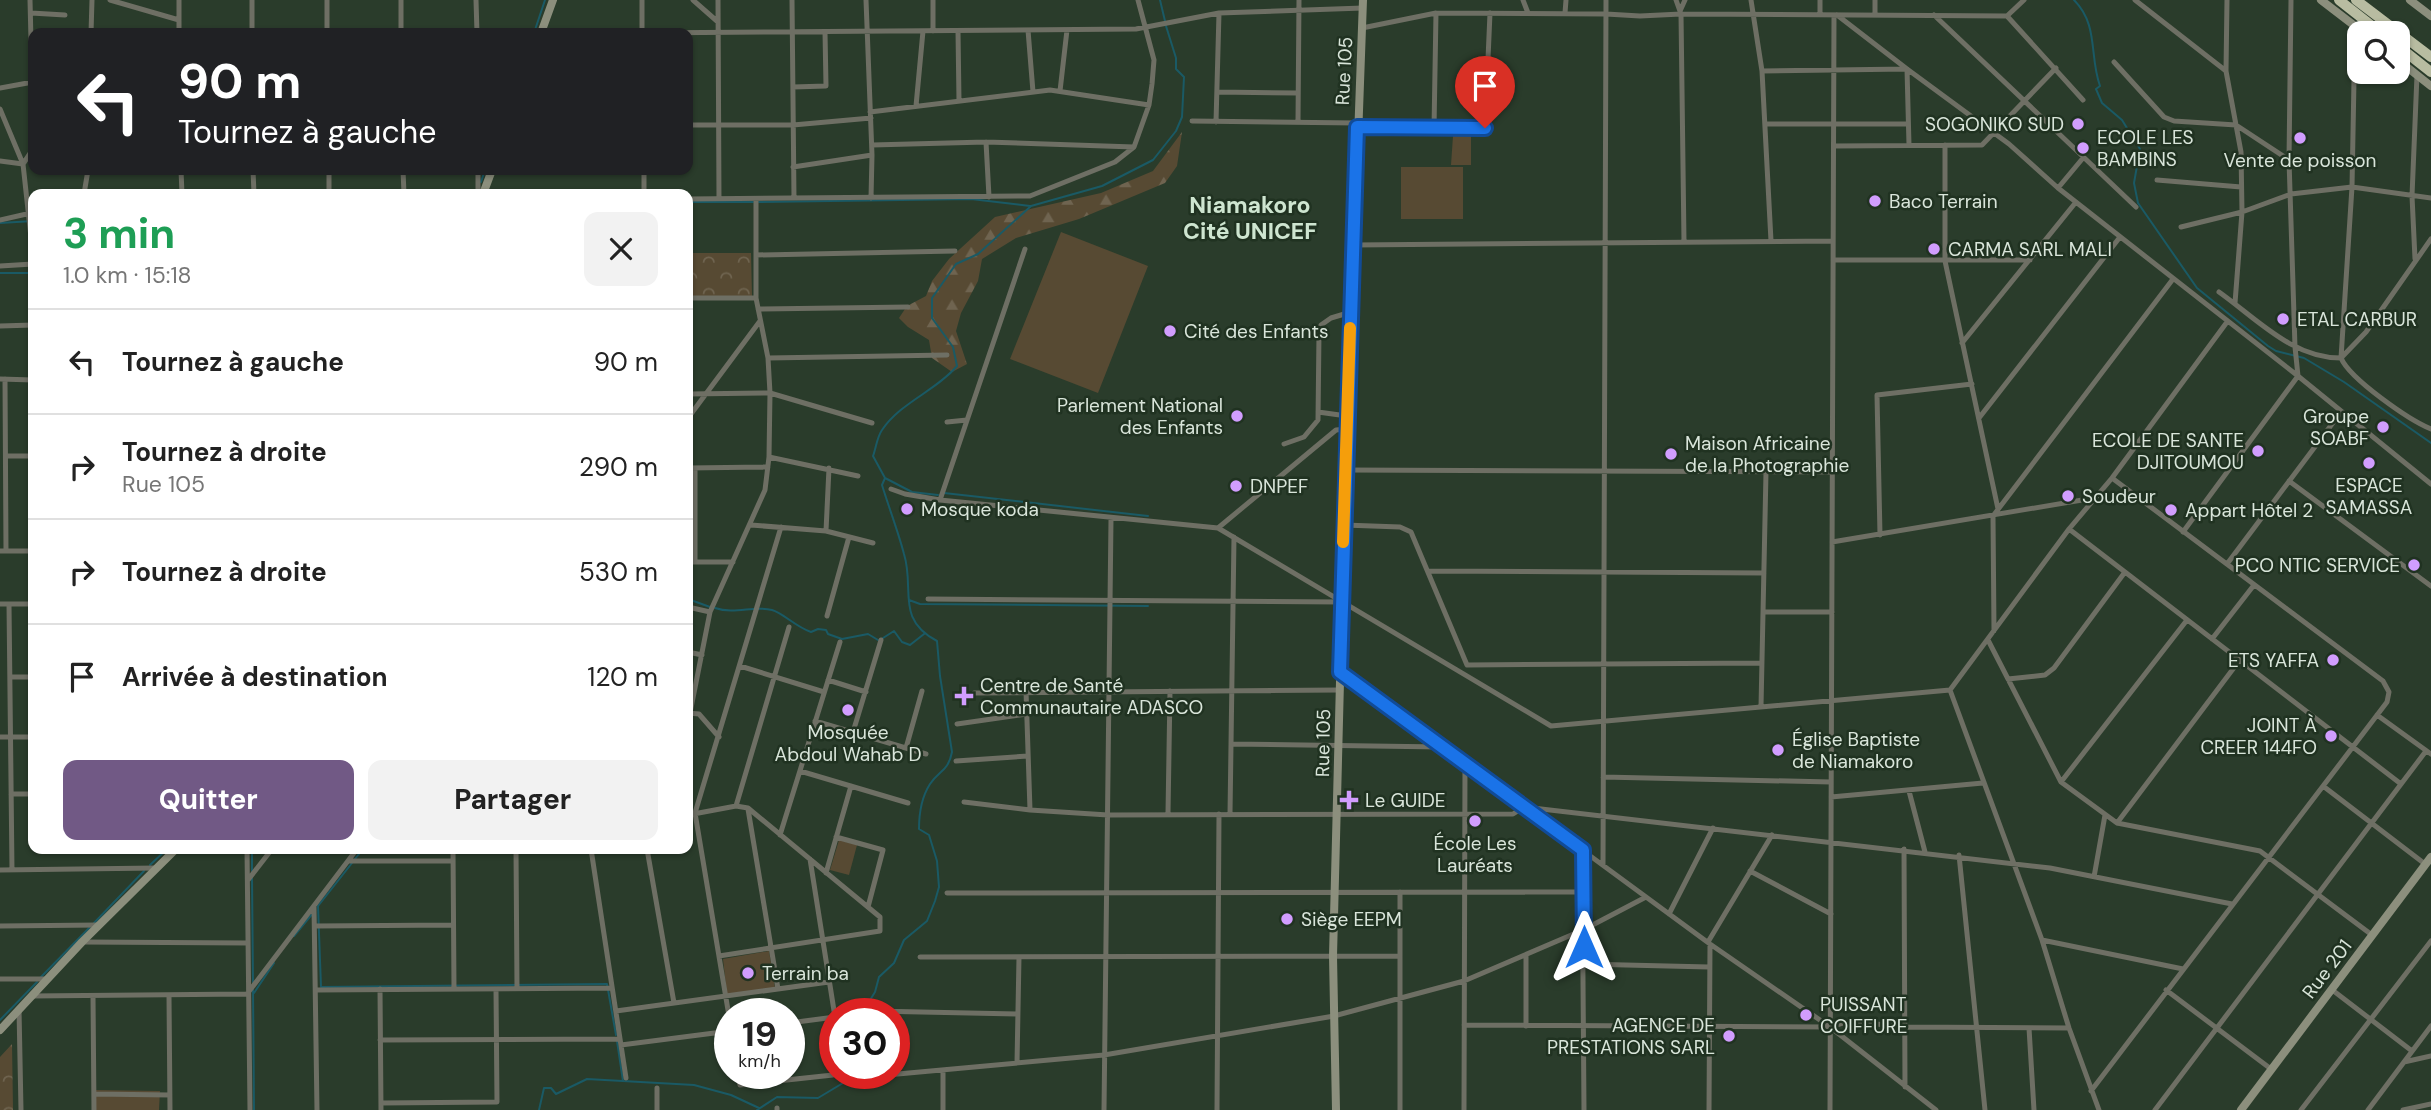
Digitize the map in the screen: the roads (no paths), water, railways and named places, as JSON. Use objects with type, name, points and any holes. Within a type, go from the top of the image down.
[{"type":"highway","points":[[2339,0],[2366,21]]},
{"type":"highway","points":[[2356,0],[2431,57]]},
{"type":"highway","points":[[2410,55],[2431,72]]},
{"type":"street","points":[[30,0],[31,28]]},
{"type":"street","points":[[91,28],[92,0]]},
{"type":"street","points":[[110,0],[179,20]]},
{"type":"street","points":[[179,0],[179,28]]},
{"type":"street","points":[[252,0],[252,28]]},
{"type":"street","points":[[327,0],[327,28]]},
{"type":"street","points":[[401,0],[401,28]]},
{"type":"street","points":[[476,0],[477,28]]},
{"type":"street","points":[[642,0],[642,28]]},
{"type":"street","points":[[693,0],[718,22]]},
{"type":"street","points":[[718,0],[719,199]]},
{"type":"street","points":[[792,0],[794,198]]},
{"type":"street","points":[[866,0],[872,145],[871,198]]},
{"type":"street","points":[[933,0],[933,31]]},
{"type":"street","points":[[693,199],[1030,196],[1115,162],[1134,147],[1149,105],[1154,60],[1138,0]]},
{"type":"street","points":[[1298,122],[1300,0]]},
{"type":"street","points":[[1523,0],[1528,13]]},
{"type":"street","points":[[1565,13],[1566,0]]},
{"type":"street","points":[[1603,865],[1606,0]]},
{"type":"street","points":[[1676,0],[1680,13],[1684,242]]},
{"type":"street","points":[[1680,13],[1685,0]]},
{"type":"street","points":[[1751,0],[1762,71],[1771,242]]},
{"type":"street","points":[[1820,0],[1820,15]]},
{"type":"street","points":[[1875,0],[1875,15]]},
{"type":"street","points":[[2014,0],[2017,7]]},
{"type":"street","points":[[1362,28],[1436,13],[2007,16],[2024,0]]},
{"type":"street","points":[[2135,0],[2226,71]]},
{"type":"street","points":[[2220,0],[2227,3],[2226,71],[2241,152],[2242,212],[2235,303]]},
{"type":"street","points":[[2183,532],[2298,374],[2289,160],[2291,0]]},
{"type":"street","points":[[2321,0],[2348,21]]},
{"type":"street","points":[[543,28],[553,1]]},
{"type":"street","points":[[2416,2],[2431,16]]},
{"type":"street","points":[[693,32],[1145,28],[1219,13],[1298,11],[1363,4]]},
{"type":"street","name":"Rue 105","points":[[1336,1110],[1333,956],[1347,429],[1363,4]]},
{"type":"street","points":[[30,13],[65,15]]},
{"type":"street","points":[[1216,122],[1219,13]]},
{"type":"street","points":[[1434,128],[1436,13]]},
{"type":"street","points":[[1192,121],[1485,128],[1490,13]]},
{"type":"street","points":[[1836,15],[1994,133],[2058,188],[2227,322],[2298,374],[2341,412],[2430,482]]},
{"type":"street","points":[[1830,1110],[1833,146],[1836,15]]},
{"type":"street","points":[[1934,15],[2136,207]]},
{"type":"street","points":[[2007,16],[2083,100]]},
{"type":"street","points":[[1028,30],[1033,92]]},
{"type":"street","points":[[1060,92],[1068,30]]},
{"type":"street","points":[[916,106],[923,31]]},
{"type":"street","points":[[958,31],[959,101]]},
{"type":"street","points":[[793,87],[826,86],[825,32]]},
{"type":"street","points":[[2114,62],[2164,117],[2174,121],[2236,125],[2289,160]]},
{"type":"street","points":[[1833,146],[1982,145],[2056,68]]},
{"type":"street","points":[[1762,71],[1907,69]]},
{"type":"street","points":[[1907,69],[1909,145]]},
{"type":"street","points":[[2410,69],[2431,86]]},
{"type":"street","points":[[2416,259],[2412,196],[2417,75]]},
{"type":"street","points":[[0,88],[28,82]]},
{"type":"street","points":[[2354,84],[2352,187],[2341,358],[2345,367],[2364,384],[2431,429]]},
{"type":"street","points":[[693,125],[793,125],[916,106],[1050,90],[1149,105]]},
{"type":"street","points":[[1217,92],[1298,93]]},
{"type":"street","points":[[0,109],[23,164],[28,192]]},
{"type":"street","points":[[1765,124],[1908,124]]},
{"type":"street","points":[[872,145],[986,142],[1134,147]]},
{"type":"street","points":[[986,142],[989,197]]},
{"type":"street","points":[[1945,145],[1945,261],[1998,509]]},
{"type":"street","points":[[793,167],[872,155]]},
{"type":"street","points":[[23,164],[28,156]]},
{"type":"street","points":[[2058,188],[2083,158]]},
{"type":"street","points":[[0,161],[23,164]]},
{"type":"street","points":[[2157,180],[2241,187]]},
{"type":"street","points":[[2181,227],[2242,212],[2291,194],[2352,187],[2431,198]]},
{"type":"street","points":[[693,695],[710,612],[765,490],[768,467],[771,393],[768,358],[756,298],[756,199]]},
{"type":"street","points":[[1962,343],[2076,202]]},
{"type":"street","points":[[0,220],[28,215]]},
{"type":"street","points":[[1979,418],[2120,237]]},
{"type":"street","points":[[2219,292],[2265,328],[2295,347],[2326,358],[2341,358],[2365,332],[2431,239]]},
{"type":"street","points":[[1353,245],[1833,241]]},
{"type":"street","points":[[940,500],[1025,249]]},
{"type":"street","points":[[756,255],[955,251]]},
{"type":"street","points":[[1833,260],[2030,260]]},
{"type":"street","points":[[0,266],[28,264]]},
{"type":"street","points":[[1994,632],[1993,516],[2173,279]]},
{"type":"street","points":[[693,298],[756,298]]},
{"type":"street","points":[[758,309],[908,307]]},
{"type":"street","points":[[1284,444],[1304,437],[1318,420],[1321,324],[1351,312]]},
{"type":"street","points":[[693,411],[760,321]]},
{"type":"street","points":[[891,489],[940,500],[1218,528],[1551,726],[1950,690],[2068,529],[2112,478],[2227,322]]},
{"type":"street","points":[[0,326],[28,326]]},
{"type":"street","points":[[1300,328],[1320,329]]},
{"type":"street","points":[[768,358],[947,355]]},
{"type":"street","points":[[28,380],[3,379],[6,456],[3,551],[28,551]]},
{"type":"street","points":[[1880,535],[1877,395],[1972,384]]},
{"type":"street","points":[[693,394],[771,393],[872,423]]},
{"type":"street","points":[[1318,412],[1348,416]]},
{"type":"street","points":[[2227,564],[2341,412]]},
{"type":"street","points":[[947,422],[967,421]]},
{"type":"street","points":[[1218,528],[1336,429],[1347,429]]},
{"type":"street","points":[[6,456],[28,456]]},
{"type":"street","points":[[769,457],[858,476]]},
{"type":"street","points":[[693,468],[768,467]]},
{"type":"street","points":[[826,531],[829,468]]},
{"type":"street","points":[[1346,470],[1832,472]]},
{"type":"street","points":[[1761,707],[1766,472]]},
{"type":"street","points":[[2091,1091],[2387,702],[2389,692],[2383,681],[2112,478]]},
{"type":"street","points":[[2290,481],[2431,586]]},
{"type":"street","points":[[1832,542],[2095,498]]},
{"type":"street","points":[[693,515],[695,562],[733,562]]},
{"type":"street","points":[[1104,1110],[1111,519]]},
{"type":"street","points":[[751,525],[826,531],[873,542]]},
{"type":"street","points":[[1344,525],[1406,528],[1411,532],[1467,665]]},
{"type":"street","points":[[725,996],[695,813],[781,527]]},
{"type":"street","points":[[2068,529],[2401,784]]},
{"type":"street","points":[[827,616],[849,537]]},
{"type":"street","points":[[1230,814],[1234,537]]},
{"type":"street","points":[[1429,571],[1764,573]]},
{"type":"street","points":[[2008,679],[2045,675],[2054,668],[2125,572]]},
{"type":"street","points":[[2212,639],[2254,585]]},
{"type":"street","points":[[928,599],[1342,602]]},
{"type":"street","points":[[0,604],[28,604]]},
{"type":"street","points":[[9,604],[12,870]]},
{"type":"street","points":[[693,608],[710,612]]},
{"type":"street","points":[[1763,612],[1832,612]]},
{"type":"street","points":[[2062,782],[2187,620]]},
{"type":"street","points":[[737,806],[789,627]]},
{"type":"street","points":[[853,732],[881,640]]},
{"type":"street","points":[[1988,640],[2062,782],[2117,823],[2260,851],[2372,935]]},
{"type":"street","points":[[780,835],[839,642]]},
{"type":"street","points":[[693,653],[702,655]]},
{"type":"street","points":[[2117,823],[2239,661]]},
{"type":"street","points":[[1467,665],[1762,663]]},
{"type":"street","points":[[1461,673],[1467,665]]},
{"type":"street","points":[[740,666],[824,692]]},
{"type":"street","points":[[1340,672],[1709,943],[1830,1027],[1931,1109]]},
{"type":"street","points":[[10,677],[28,677]]},
{"type":"street","points":[[828,680],[866,692]]},
{"type":"street","points":[[974,693],[1340,690]]},
{"type":"street","points":[[1950,690],[2042,940],[2069,1028],[2099,1110]]},
{"type":"street","points":[[906,748],[922,691]]},
{"type":"street","points":[[1026,691],[1030,810]]},
{"type":"street","points":[[1168,813],[1170,691]]},
{"type":"street","points":[[693,713],[699,714],[719,737]]},
{"type":"street","points":[[957,724],[1027,714]]},
{"type":"street","points":[[2155,1110],[2428,752],[2377,715]]},
{"type":"street","points":[[815,721],[926,754]]},
{"type":"street","points":[[0,737],[28,737]]},
{"type":"street","points":[[1231,744],[1443,747]]},
{"type":"street","points":[[956,761],[1028,756]]},
{"type":"street","points":[[1464,1110],[1465,764]]},
{"type":"street","points":[[800,771],[908,803]]},
{"type":"street","points":[[1604,777],[1832,782]]},
{"type":"street","points":[[1831,797],[1983,783]]},
{"type":"street","points":[[826,873],[851,786]]},
{"type":"street","points":[[2323,786],[2425,864]]},
{"type":"street","points":[[1909,791],[1925,852]]},
{"type":"street","points":[[11,794],[28,794]]},
{"type":"street","points":[[964,802],[1108,815],[1513,814],[1524,807],[1959,855],[2094,877],[2232,904]]},
{"type":"street","points":[[695,813],[737,806],[748,808],[880,917],[880,931],[719,956]]},
{"type":"street","points":[[748,808],[778,989]]},
{"type":"street","points":[[1217,1110],[1219,814]]},
{"type":"street","points":[[2094,877],[2105,815]]},
{"type":"street","points":[[1669,914],[1713,828]]},
{"type":"street","points":[[1709,1110],[1709,943],[1772,835]]},
{"type":"street","points":[[836,837],[883,850],[868,907]]},
{"type":"street","points":[[1904,849],[1905,1087]]},
{"type":"street","points":[[1583,850],[1584,1110]]},
{"type":"street","points":[[0,1030],[82,942],[171,854]]},
{"type":"street","points":[[247,854],[250,1110]]},
{"type":"street","points":[[248,880],[268,854]]},
{"type":"street","points":[[247,994],[354,854]]},
{"type":"street","points":[[453,854],[454,989]]},
{"type":"street","points":[[516,854],[517,989]]},
{"type":"street","points":[[592,854],[626,1077]]},
{"type":"street","points":[[648,854],[674,1003]]},
{"type":"street","points":[[1959,855],[1985,1110]]},
{"type":"street","name":"Rue 201","points":[[2241,1110],[2431,857]]},
{"type":"street","points":[[805,1021],[835,1017],[810,859]]},
{"type":"street","points":[[348,861],[453,861]]},
{"type":"street","points":[[0,870],[156,868]]},
{"type":"street","points":[[1750,872],[1831,914]]},
{"type":"street","points":[[1400,892],[1401,1110]]},
{"type":"street","points":[[947,893],[1584,892]]},
{"type":"street","points":[[910,1073],[1104,1055],[1334,1016],[1464,981],[1584,930],[1646,897]]},
{"type":"street","points":[[314,907],[317,1110]]},
{"type":"street","points":[[0,926],[99,925]]},
{"type":"street","points":[[315,926],[453,925]]},
{"type":"street","points":[[2042,940],[2183,968]]},
{"type":"street","points":[[2301,1110],[2431,941]]},
{"type":"street","points":[[82,942],[248,943]]},
{"type":"street","points":[[920,957],[1400,956]]},
{"type":"street","points":[[1526,956],[1526,1026]]},
{"type":"street","points":[[1017,1063],[1020,957]]},
{"type":"street","points":[[1584,964],[1709,967]]},
{"type":"street","points":[[0,979],[48,979]]},
{"type":"street","points":[[616,1011],[829,982]]},
{"type":"street","points":[[316,990],[612,988]]},
{"type":"street","points":[[380,989],[381,1110]]},
{"type":"street","points":[[381,1102],[496,1102],[496,989]]},
{"type":"street","points":[[2331,989],[2412,1051]]},
{"type":"street","points":[[2166,990],[2271,1069]]},
{"type":"street","points":[[31,996],[247,994]]},
{"type":"street","points":[[93,996],[94,1110]]},
{"type":"street","points":[[169,996],[170,1110]]},
{"type":"street","points":[[19,1009],[21,1110]]},
{"type":"street","points":[[910,1012],[1017,1014]]},
{"type":"street","points":[[1464,1025],[1830,1027],[1849,1021],[1904,1027],[2069,1028]]},
{"type":"street","points":[[2368,1110],[2431,1026]]},
{"type":"street","points":[[2029,1028],[2035,1110]]},
{"type":"street","points":[[380,1040],[621,1042],[714,1033]]},
{"type":"street","points":[[2404,1062],[2431,1056]]},
{"type":"street","points":[[943,1070],[943,1110]]},
{"type":"street","points":[[657,1088],[657,1110]]},
{"type":"street","points":[[94,1094],[170,1095]]},
{"type":"street","points":[[2246,1110],[2249,1100]]},
{"type":"street","points":[[2403,1110],[2431,1104]]},
{"type":"waterway","points":[[536,28],[545,0]]},
{"type":"waterway","points":[[1160,0],[1165,21]]},
{"type":"waterway","points":[[2074,0],[2082,10],[2090,30],[2100,86],[2096,89],[2102,103],[2122,120],[2140,149],[2134,183],[2138,203],[2197,288],[2268,346],[2276,351],[2304,358],[2344,382],[2431,443]]},
{"type":"waterway","points":[[871,998],[879,977],[894,963],[904,940],[927,921],[935,901],[939,887],[937,861],[929,835],[919,829],[920,811],[927,789],[946,767],[952,752],[937,641],[924,632],[911,613],[904,554],[882,485],[885,478],[873,456],[878,439],[890,420],[957,366],[953,347],[932,318],[932,298],[956,264],[978,254],[1031,206],[1102,186],[1153,160],[1176,131],[1182,117],[1184,77],[1176,69],[1176,58],[1166,26]]},
{"type":"waterway","points":[[481,182],[483,175]]},
{"type":"waterway","points":[[759,202],[971,199],[1030,206]]},
{"type":"waterway","points":[[693,202],[753,202]]},
{"type":"waterway","points":[[0,223],[28,221]]},
{"type":"waterway","points":[[0,273],[28,273]]},
{"type":"waterway","points":[[885,478],[912,492],[938,495]]},
{"type":"waterway","points":[[944,493],[1148,516]]},
{"type":"waterway","points":[[909,600],[920,604],[1148,606]]},
{"type":"waterway","points":[[693,601],[710,607]]},
{"type":"waterway","points":[[715,608],[730,611],[772,610],[811,632],[826,630],[828,634],[842,639],[868,634],[878,640]]},
{"type":"waterway","points":[[883,638],[894,631],[902,642],[910,645],[924,634]]},
{"type":"waterway","points":[[150,865],[162,854]]},
{"type":"waterway","points":[[252,854],[252,871]]},
{"type":"waterway","points":[[355,859],[359,854]]},
{"type":"waterway","points":[[318,906],[352,863]]},
{"type":"waterway","points":[[94,923],[144,871]]},
{"type":"waterway","points":[[252,877],[253,983]]},
{"type":"waterway","points":[[318,906],[321,987],[607,984],[616,1035]]},
{"type":"waterway","points":[[294,936],[313,913]]},
{"type":"waterway","points":[[40,978],[90,927]]},
{"type":"waterway","points":[[254,993],[274,963]]},
{"type":"waterway","points":[[0,1020],[37,982]]},
{"type":"waterway","points":[[253,989],[254,1110]]},
{"type":"waterway","points":[[617,1041],[623,1081]]},
{"type":"waterway","points":[[539,1110],[544,1088],[551,1088],[556,1094],[587,1079],[694,1085],[731,1095],[759,1108]]},
{"type":"waterway","points":[[757,1110],[777,1097],[818,1098],[833,1089]]},
{"type":"place","name":"SOGONIKO SUD","points":[[2078,124]]},
{"type":"place","name":"Vente de poisson","points":[[2300,138]]},
{"type":"place","name":"ECOLE LES BAMBINS","points":[[2083,148]]},
{"type":"place","name":"Baco Terrain","points":[[1875,201]]},
{"type":"place","name":"CARMA SARL MALI","points":[[1934,249]]},
{"type":"place","name":"ETAL CARBUR","points":[[2283,319]]},
{"type":"place","name":"Cité des Enfants","points":[[1170,331]]},
{"type":"place","name":"Parlement National des Enfants","points":[[1237,416]]},
{"type":"place","name":"Groupe SOABF","points":[[2383,427]]},
{"type":"place","name":"ECOLE DE SANTE DJITOUMOU","points":[[2258,451]]},
{"type":"place","name":"Maison Africaine de la Photographie","points":[[1671,454]]},
{"type":"place","name":"ESPACE SAMASSA","points":[[2369,463]]},
{"type":"place","name":"DNPEF","points":[[1236,486]]},
{"type":"place","name":"Soudeur","points":[[2068,496]]},
{"type":"place","name":"Mosque koda","points":[[907,509]]},
{"type":"place","name":"Appart Hôtel 2","points":[[2171,510]]},
{"type":"place","name":"PCO NTIC SERVICE","points":[[2414,565]]},
{"type":"place","name":"ETS YAFFA","points":[[2333,660]]},
{"type":"place","name":"Centre de Santé Communautaire ADASCO","points":[[964,696]]},
{"type":"place","name":"Mosquée Abdoul Wahab D","points":[[848,710]]},
{"type":"place","name":"JOINT À CREER 144FO","points":[[2331,736]]},
{"type":"place","name":"Église Baptiste de Niamakoro","points":[[1778,750]]},
{"type":"place","name":"Le GUIDE","points":[[1349,800]]},
{"type":"place","name":"École Les Lauréats","points":[[1475,821]]},
{"type":"place","name":"Siège EEPM","points":[[1287,919]]},
{"type":"place","name":"Terrain ba","points":[[748,973]]},
{"type":"place","name":"PUISSANT COIFFURE","points":[[1806,1015]]},
{"type":"place","name":"AGENCE DE PRESTATIONS SARL","points":[[1729,1036]]},
{"type":"district","name":"Niamakoro Cité UNICEF","points":[[1250,218]]}]
